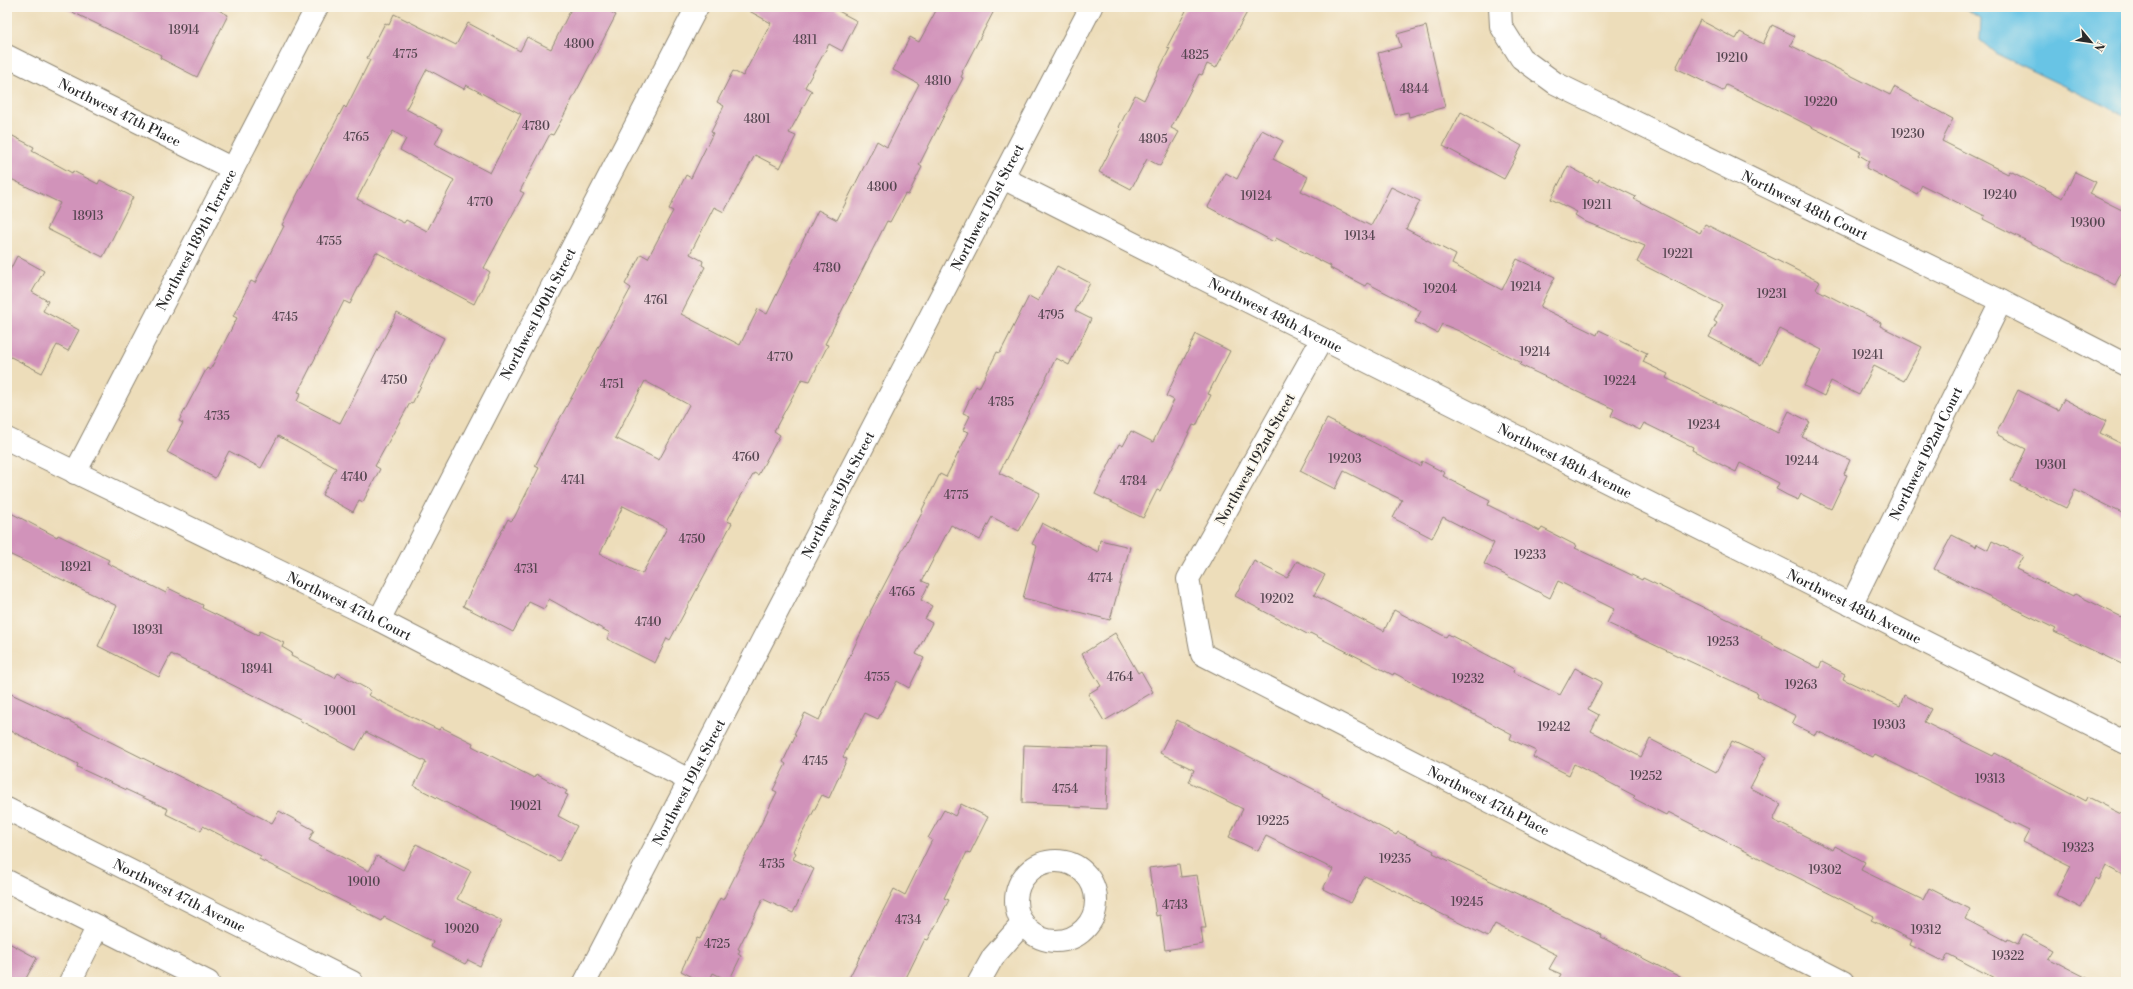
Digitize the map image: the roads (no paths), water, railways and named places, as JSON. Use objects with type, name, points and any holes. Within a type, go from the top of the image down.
[{"type":"street","name":"Northwest 189th Terrace","points":[[74,472],[317,7]]},
{"type":"street","name":"Northwest 190th Street","points":[[379,620],[698,7]]},
{"type":"street","name":"Northwest 191st Street","points":[[585,982],[1091,7]]},
{"type":"street","name":"Northwest 48th Court","points":[[1500,17],[1521,58],[1555,83],[2001,301],[2126,365]]},
{"type":"street","name":"Northwest 47th Place","points":[[7,56],[233,169]]},
{"type":"street","name":"Northwest 48th Avenue","points":[[1003,178],[2126,744]]},
{"type":"street","name":"Northwest 192nd Court","points":[[1851,605],[2001,301]]},
{"type":"street","name":"Northwest 192nd Street","points":[[1188,579],[1322,339]]},
{"type":"street","name":"Northwest 47th Court","points":[[7,439],[379,620],[689,780]]},
{"type":"street","name":"Northwest 47th Place","points":[[1188,579],[1202,654],[1843,982]]},
{"type":"street","name":"Northwest 47th Avenue","points":[[7,809],[352,982]]},
{"type":"street","points":[[7,881],[208,982]]},
{"type":"street","points":[[979,982],[993,957],[1023,923]]},
{"type":"street","points":[[70,982],[98,926]]},
{"type":"water","points":[[1963,7],[2126,7],[2126,116],[1995,53],[1980,40],[1981,19]]}]
